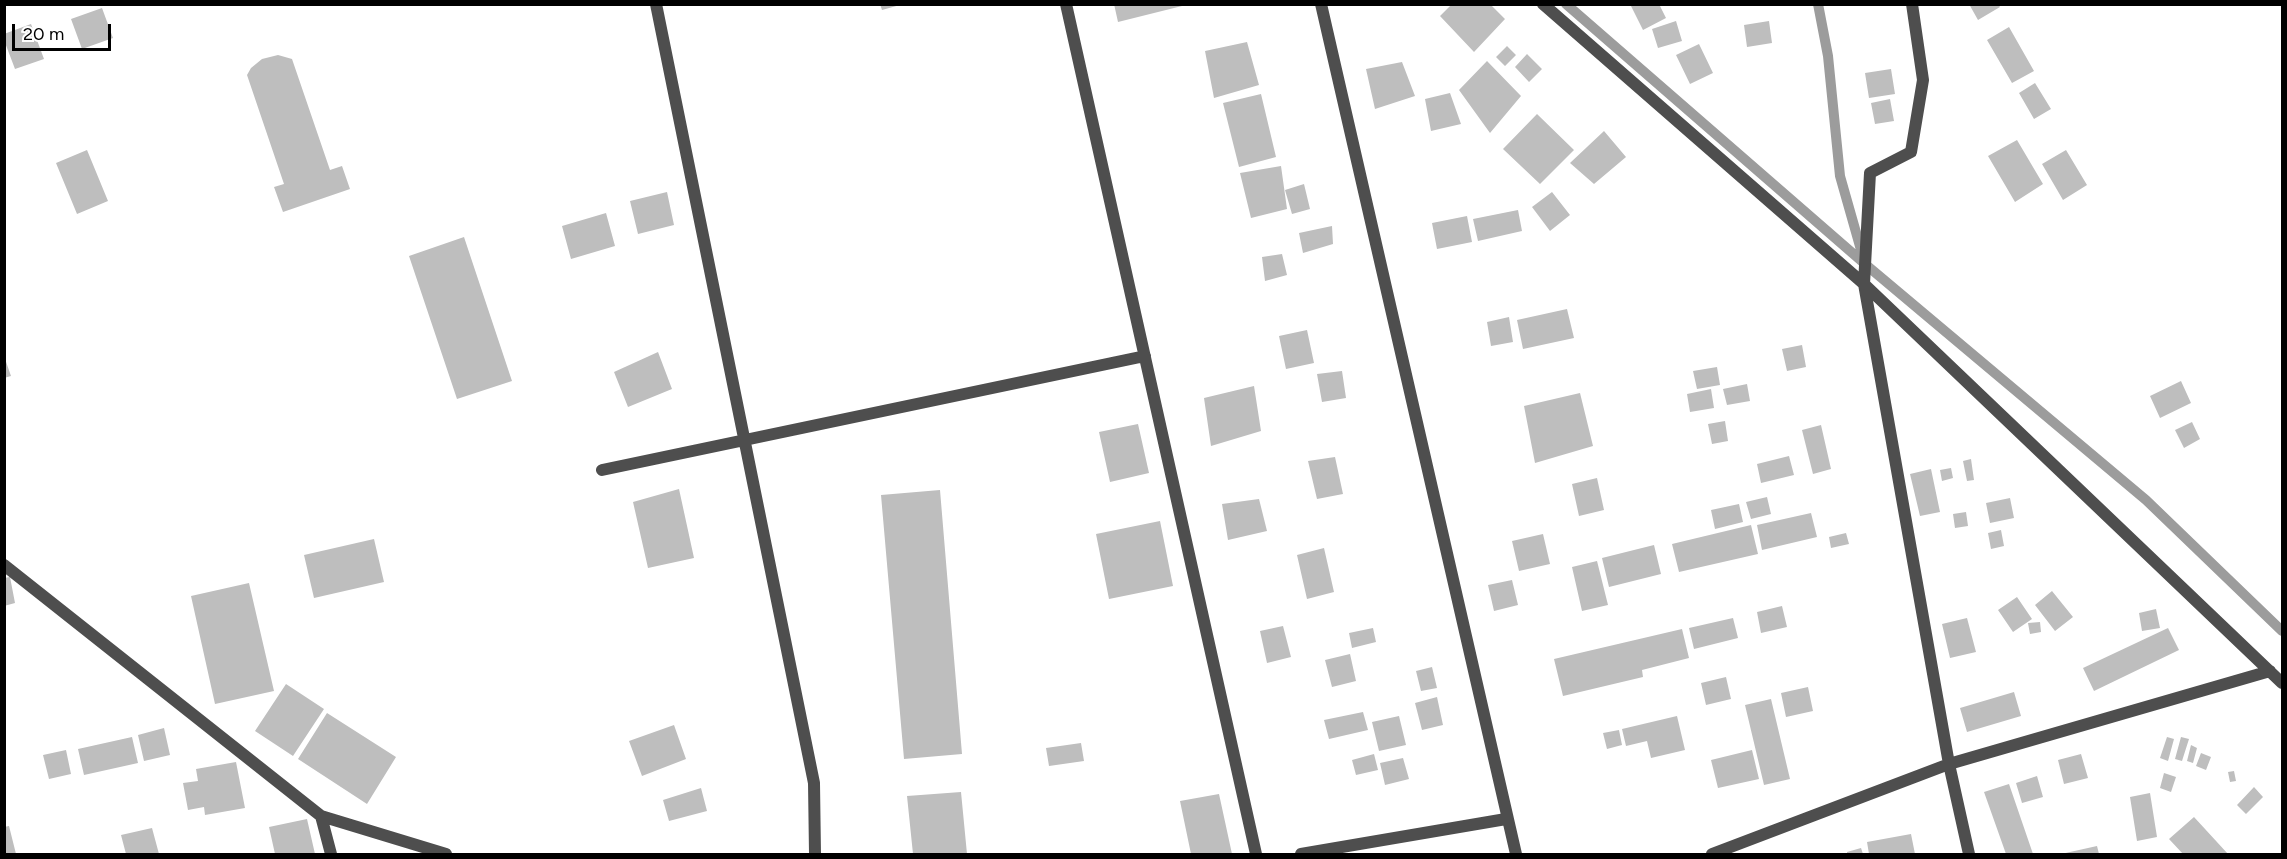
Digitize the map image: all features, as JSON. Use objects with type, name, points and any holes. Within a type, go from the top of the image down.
[{"type":"street","points":[[656,4],[814,783],[815,855]]},
{"type":"street","points":[[1066,4],[1256,855]]},
{"type":"street","points":[[1321,4],[1516,855]]},
{"type":"street","points":[[1543,4],[1864,284],[2283,683]]},
{"type":"street","points":[[1912,4],[1923,80],[1911,152],[1870,173],[1864,284],[1948,764],[1969,855]]},
{"type":"street","points":[[602,470],[1145,356]]},
{"type":"street","points":[[4,565],[321,816],[446,855]]},
{"type":"street","points":[[1712,855],[1948,764],[2270,671]]},
{"type":"street","points":[[321,816],[331,855]]},
{"type":"street","points":[[1301,855],[1506,819]]},
{"type":"building","points":[[880,4],[900,4],[900,5],[882,10]]},
{"type":"building","points":[[1114,4],[1186,4],[1186,5],[1118,22]]},
{"type":"building","points":[[1452,4],[1490,4],[1505,19],[1474,52],[1440,16]]},
{"type":"building","points":[[1630,4],[1659,4],[1666,18],[1643,30]]},
{"type":"building","points":[[1969,4],[1998,4],[2000,7],[1978,20]]},
{"type":"building","points":[[102,8],[113,38],[82,49],[71,19]]},
{"type":"building","points":[[1676,21],[1682,41],[1658,48],[1652,29]]},
{"type":"building","points":[[1769,21],[1772,43],[1747,47],[1744,25]]},
{"type":"building","points":[[31,24],[44,59],[15,69],[4,34]]},
{"type":"building","points":[[2009,27],[2034,71],[2012,83],[1987,40]]},
{"type":"building","points":[[1247,42],[1259,85],[1214,98],[1205,51]]},
{"type":"building","points":[[1699,44],[1713,73],[1690,84],[1676,55]]},
{"type":"building","points":[[1507,46],[1516,55],[1505,66],[1496,57]]},
{"type":"building","points":[[1527,54],[1542,69],[1529,82],[1515,67]]},
{"type":"building","points":[[278,55],[292,59],[330,170],[342,166],[350,189],[283,212],[274,187],[284,184],[247,75],[251,68],[262,59]]},
{"type":"building","points":[[1487,61],[1521,96],[1490,133],[1459,90]]},
{"type":"building","points":[[1402,62],[1415,96],[1375,109],[1366,69]]},
{"type":"building","points":[[1891,69],[1895,94],[1869,98],[1865,73]]},
{"type":"building","points":[[2035,83],[2051,109],[2034,119],[2019,93]]},
{"type":"building","points":[[1450,93],[1461,124],[1431,131],[1425,99]]},
{"type":"building","points":[[1261,94],[1276,157],[1239,167],[1223,103]]},
{"type":"building","points":[[1890,99],[1894,121],[1875,124],[1871,103]]},
{"type":"building","points":[[1537,114],[1574,150],[1540,184],[1503,149]]},
{"type":"building","points":[[1604,131],[1626,157],[1594,184],[1570,163]]},
{"type":"building","points":[[2017,140],[2043,184],[2015,202],[1988,156]]},
{"type":"building","points":[[87,150],[108,201],[77,214],[56,163]]},
{"type":"building","points":[[2066,150],[2087,185],[2063,200],[2042,164]]},
{"type":"building","points":[[1281,166],[1287,209],[1251,218],[1240,173]]},
{"type":"building","points":[[1304,184],[1310,209],[1292,214],[1285,190]]},
{"type":"building","points":[[667,192],[674,225],[638,234],[630,201]]},
{"type":"building","points":[[1552,192],[1570,215],[1550,231],[1532,207]]},
{"type":"building","points":[[1518,210],[1522,231],[1478,241],[1473,219]]},
{"type":"building","points":[[606,213],[615,246],[571,259],[562,226]]},
{"type":"building","points":[[1467,216],[1472,242],[1437,249],[1432,223]]},
{"type":"building","points":[[1332,226],[1333,244],[1303,253],[1299,233]]},
{"type":"building","points":[[464,237],[512,381],[457,399],[409,256]]},
{"type":"building","points":[[1282,254],[1287,275],[1265,281],[1262,257]]},
{"type":"building","points":[[1567,309],[1574,338],[1523,349],[1517,320]]},
{"type":"building","points":[[1509,317],[1513,342],[1491,346],[1487,322]]},
{"type":"building","points":[[1307,330],[1314,363],[1286,369],[1279,336]]},
{"type":"building","points":[[1802,345],[1806,367],[1787,371],[1782,349]]},
{"type":"building","points":[[658,352],[672,389],[628,407],[614,372]]},
{"type":"building","points":[[4,356],[11,376],[4,378]]},
{"type":"building","points":[[1717,367],[1720,385],[1697,389],[1693,371]]},
{"type":"building","points":[[1342,371],[1346,398],[1322,402],[1317,374]]},
{"type":"building","points":[[2181,381],[2191,403],[2160,418],[2150,396]]},
{"type":"building","points":[[1747,384],[1750,401],[1727,405],[1723,389]]},
{"type":"building","points":[[1254,386],[1261,431],[1211,446],[1204,398]]},
{"type":"building","points":[[1711,389],[1714,408],[1690,412],[1687,394]]},
{"type":"building","points":[[1580,393],[1593,446],[1535,463],[1524,406]]},
{"type":"building","points":[[1725,421],[1728,441],[1712,444],[1708,424]]},
{"type":"building","points":[[2192,422],[2200,439],[2184,448],[2175,430]]},
{"type":"building","points":[[1138,424],[1149,473],[1110,482],[1099,432]]},
{"type":"building","points":[[1821,425],[1831,469],[1813,474],[1802,430]]},
{"type":"building","points":[[1789,456],[1794,475],[1761,483],[1757,464]]},
{"type":"building","points":[[1335,457],[1343,494],[1317,499],[1308,461]]},
{"type":"building","points":[[1971,459],[1974,480],[1967,481],[1963,461]]},
{"type":"building","points":[[1951,468],[1953,478],[1942,481],[1940,470]]},
{"type":"building","points":[[1931,469],[1940,512],[1920,516],[1910,474]]},
{"type":"building","points":[[1597,478],[1604,510],[1579,516],[1572,484]]},
{"type":"building","points":[[679,489],[694,558],[648,568],[633,502]]},
{"type":"building","points":[[940,490],[962,754],[904,759],[881,495]]},
{"type":"building","points":[[1767,497],[1771,514],[1751,519],[1746,502]]},
{"type":"building","points":[[2010,498],[2014,518],[1990,523],[1986,503]]},
{"type":"building","points":[[1259,499],[1267,531],[1228,540],[1222,504]]},
{"type":"building","points":[[1739,504],[1743,522],[1715,529],[1711,510]]},
{"type":"building","points":[[1966,512],[1968,526],[1955,528],[1953,514]]},
{"type":"building","points":[[1811,513],[1817,537],[1762,550],[1757,525]]},
{"type":"building","points":[[1160,521],[1173,586],[1109,599],[1096,534]]},
{"type":"building","points":[[1751,525],[1758,554],[1679,572],[1672,544]]},
{"type":"building","points":[[2001,530],[2004,546],[1991,549],[1988,533]]},
{"type":"building","points":[[1846,533],[1849,544],[1831,548],[1829,537]]},
{"type":"building","points":[[1543,534],[1550,564],[1519,571],[1512,541]]},
{"type":"building","points":[[374,539],[384,582],[314,598],[304,555]]},
{"type":"building","points":[[1654,545],[1661,574],[1609,587],[1602,558]]},
{"type":"building","points":[[1324,548],[1334,592],[1307,599],[1297,555]]},
{"type":"building","points":[[1597,561],[1608,605],[1582,611],[1572,567]]},
{"type":"building","points":[[10,577],[15,603],[4,606],[4,578]]},
{"type":"building","points":[[1512,580],[1518,605],[1494,611],[1488,585]]},
{"type":"building","points":[[249,583],[274,691],[215,704],[191,596]]},
{"type":"building","points":[[2052,591],[2073,617],[2055,631],[2035,605]]},
{"type":"building","points":[[2017,597],[2032,619],[2013,632],[1998,610]]},
{"type":"building","points":[[1782,606],[1787,627],[1761,633],[1757,612]]},
{"type":"building","points":[[2156,609],[2160,628],[2142,631],[2139,613]]},
{"type":"building","points":[[1733,618],[1738,638],[1694,649],[1689,628]]},
{"type":"building","points":[[1967,618],[1976,652],[1950,658],[1942,624]]},
{"type":"building","points":[[2040,622],[2041,632],[2030,634],[2028,623]]},
{"type":"building","points":[[1283,626],[1291,657],[1267,663],[1260,631]]},
{"type":"building","points":[[1373,628],[1376,642],[1352,648],[1349,633]]},
{"type":"building","points":[[2168,628],[2179,650],[2094,691],[2083,668]]},
{"type":"building","points":[[1682,629],[1689,658],[1642,670],[1643,677],[1563,696],[1554,659]]},
{"type":"building","points":[[1350,654],[1356,681],[1332,687],[1325,660]]},
{"type":"building","points":[[1432,667],[1437,688],[1421,691],[1416,671]]},
{"type":"building","points":[[1726,677],[1731,699],[1706,705],[1701,683]]},
{"type":"building","points":[[286,684],[324,709],[293,756],[255,731]]},
{"type":"building","points":[[1808,687],[1813,711],[1786,717],[1781,693]]},
{"type":"building","points":[[2014,692],[2021,716],[1967,732],[1960,708]]},
{"type":"building","points":[[1437,697],[1443,725],[1422,730],[1415,703]]},
{"type":"building","points":[[1771,699],[1790,779],[1764,785],[1745,705]]},
{"type":"building","points":[[1363,712],[1368,730],[1329,739],[1324,720]]},
{"type":"building","points":[[327,713],[396,757],[367,804],[298,759]]},
{"type":"building","points":[[1399,716],[1406,745],[1379,751],[1372,722]]},
{"type":"building","points":[[1677,716],[1685,750],[1651,758],[1647,741],[1626,746],[1622,729]]},
{"type":"building","points":[[674,725],[686,759],[642,776],[629,741]]},
{"type":"building","points":[[164,728],[170,755],[144,761],[138,735]]},
{"type":"building","points":[[1619,730],[1622,745],[1607,749],[1603,733]]},
{"type":"building","points":[[132,737],[138,763],[84,775],[78,749]]},
{"type":"building","points":[[2167,737],[2174,739],[2168,761],[2160,758]]},
{"type":"building","points":[[2181,737],[2189,739],[2182,761],[2175,759]]},
{"type":"building","points":[[1081,743],[1084,761],[1049,766],[1046,748]]},
{"type":"building","points":[[2191,745],[2197,748],[2193,763],[2187,761]]},
{"type":"building","points":[[66,750],[71,774],[49,779],[43,755]]},
{"type":"building","points":[[1752,750],[1759,779],[1718,788],[1711,760]]},
{"type":"building","points":[[2201,753],[2211,757],[2206,770],[2196,766]]},
{"type":"building","points":[[1374,754],[1378,770],[1356,775],[1352,760]]},
{"type":"building","points":[[2081,754],[2088,778],[2064,784],[2058,760]]},
{"type":"building","points":[[1403,758],[1409,779],[1385,785],[1380,763]]},
{"type":"building","points":[[236,762],[245,808],[205,815],[204,807],[188,810],[183,783],[198,781],[196,769]]},
{"type":"building","points":[[2234,771],[2236,781],[2230,782],[2228,772]]},
{"type":"building","points":[[2164,773],[2176,777],[2171,792],[2160,788]]},
{"type":"building","points":[[2037,776],[2043,797],[2022,803],[2016,783]]},
{"type":"building","points":[[2009,784],[2033,854],[2006,854],[1984,792]]},
{"type":"building","points":[[2254,787],[2263,797],[2246,814],[2237,805]]},
{"type":"building","points":[[701,788],[707,811],[669,821],[663,800]]},
{"type":"building","points":[[961,792],[967,854],[913,854],[907,796]]},
{"type":"building","points":[[2150,793],[2157,837],[2137,841],[2130,797]]},
{"type":"building","points":[[1219,794],[1232,854],[1191,854],[1180,801]]},
{"type":"building","points":[[2194,817],[2228,854],[2183,854],[2169,839]]},
{"type":"building","points":[[307,819],[315,854],[275,854],[269,827]]},
{"type":"building","points":[[9,826],[16,854],[4,854],[4,827]]},
{"type":"building","points":[[152,828],[159,854],[126,854],[121,835]]},
{"type":"building","points":[[1911,834],[1915,854],[1869,854],[1867,842]]},
{"type":"building","points":[[2097,846],[2099,854],[2061,854]]},
{"type":"building","points":[[1861,848],[1863,854],[1847,854],[1847,852]]},
{"type":"waterway","points":[[1566,4],[1865,264],[2146,500],[2282,631]]},
{"type":"waterway","points":[[1818,4],[1828,56],[1840,176],[1863,257]]}]
